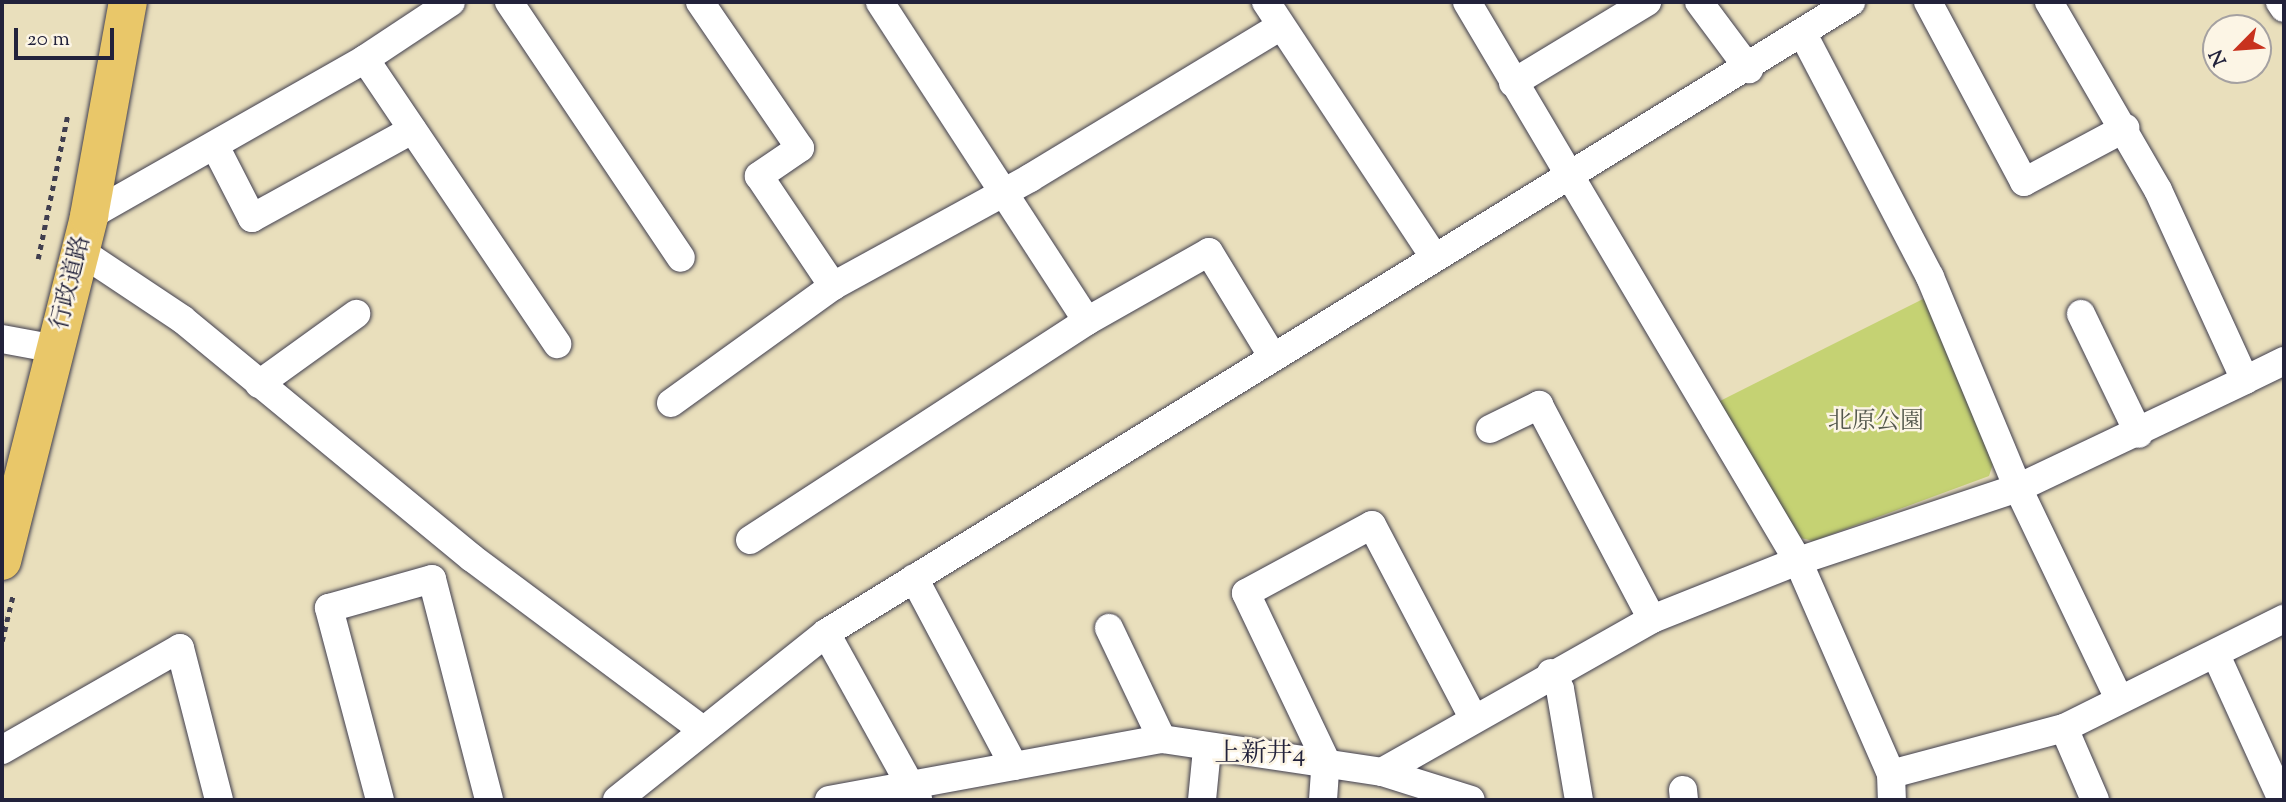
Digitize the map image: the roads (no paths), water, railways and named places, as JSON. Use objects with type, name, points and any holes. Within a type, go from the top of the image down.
[{"type":"highway","name":"行政道路","points":[[2,561],[84,233],[128,2]]},
{"type":"street","points":[[449,2],[365,59],[215,146],[84,233],[259,384],[472,558],[703,730]]},
{"type":"street","points":[[509,2],[681,258]]},
{"type":"street","points":[[700,2],[800,148],[759,176],[833,286]]},
{"type":"street","points":[[880,2],[1006,187],[1087,321]]},
{"type":"street","points":[[1266,2],[1434,257]]},
{"type":"street","points":[[1467,2],[1798,561],[1891,787],[2064,728],[2118,697],[2216,655],[2284,620]]},
{"type":"street","points":[[1513,83],[1647,2]]},
{"type":"street","points":[[1699,2],[1749,69]]},
{"type":"street","points":[[617,800],[826,633],[1271,354],[1804,36],[1851,2]]},
{"type":"street","points":[[1928,2],[2024,182],[2125,128]]},
{"type":"street","points":[[2049,2],[2125,128],[2245,380]]},
{"type":"street","points":[[2280,2],[2284,8]]},
{"type":"street","points":[[671,403],[833,286],[1281,26]]},
{"type":"street","points":[[1804,36],[1930,277],[2018,488],[2118,697]]},
{"type":"street","points":[[365,59],[557,344]]},
{"type":"street","points":[[215,146],[252,218],[412,130]]},
{"type":"street","points":[[750,540],[1087,321],[1209,252],[1271,354]]},
{"type":"street","points":[[259,384],[356,314]]},
{"type":"street","points":[[2081,314],[2140,434]]},
{"type":"street","points":[[2,340],[56,349]]},
{"type":"street","points":[[1382,772],[1551,673],[1652,619],[1798,561],[2018,488],[2140,434],[2284,361]]},
{"type":"street","points":[[1489,429],[1539,405],[1652,619]]},
{"type":"street","points":[[1324,800],[1326,761],[1246,593],[1372,525],[1473,718]]},
{"type":"street","points":[[380,800],[329,608],[432,579],[472,558]]},
{"type":"street","points":[[914,578],[1014,766]]},
{"type":"street","points":[[432,579],[489,800]]},
{"type":"street","points":[[1109,628],[1162,739]]},
{"type":"street","points":[[826,633],[915,792]]},
{"type":"street","points":[[2,750],[180,648],[219,800]]},
{"type":"street","points":[[2216,655],[2282,800]]},
{"type":"street","points":[[1551,673],[1579,800]]},
{"type":"street","points":[[2064,728],[2095,800]]},
{"type":"street","points":[[829,800],[915,792],[1014,766],[1162,739],[1207,749],[1326,761],[1382,772],[1457,798]]},
{"type":"street","points":[[1202,800],[1207,749]]},
{"type":"district","name":"上新井4","points":[[1260,755]]},
{"type":"park label","name":"北原公園","points":[[1876,423]]}]
